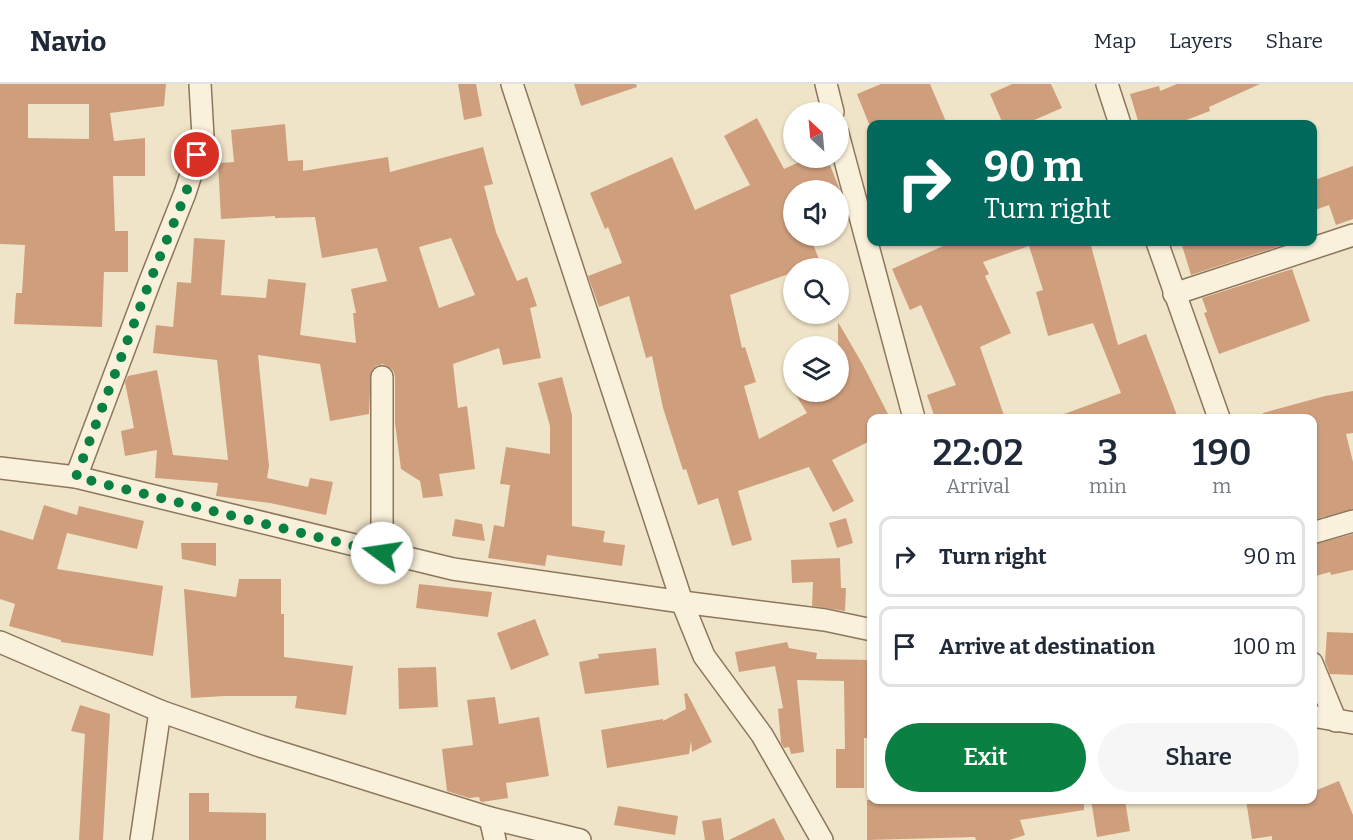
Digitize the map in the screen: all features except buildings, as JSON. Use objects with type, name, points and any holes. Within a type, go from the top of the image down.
[{"type":"street","points":[[76,477],[186,193],[202,137],[200,84]]},
{"type":"street","points":[[512,84],[682,602],[704,656],[762,735],[822,840]]},
{"type":"street","points":[[826,84],[830,102]]},
{"type":"street","points":[[1107,84],[1119,120]]},
{"type":"street","points":[[847,168],[867,242]]},
{"type":"street","points":[[1174,294],[1353,235]]},
{"type":"street","points":[[868,246],[913,414]]},
{"type":"street","points":[[1158,246],[1218,414]]},
{"type":"street","points":[[382,377],[382,553]]},
{"type":"street","points":[[0,468],[76,477],[453,569],[825,620],[867,629]]},
{"type":"street","points":[[1317,532],[1353,521]]},
{"type":"street","points":[[0,642],[160,711],[260,746],[490,818],[580,840]]},
{"type":"street","points":[[1317,672],[1345,722]]},
{"type":"street","points":[[141,840],[160,711]]},
{"type":"street","points":[[1317,717],[1345,722]]},
{"type":"street","points":[[490,818],[495,840]]},
{"type":"route","points":[[197,155],[186,193],[76,477],[382,553]]}]
